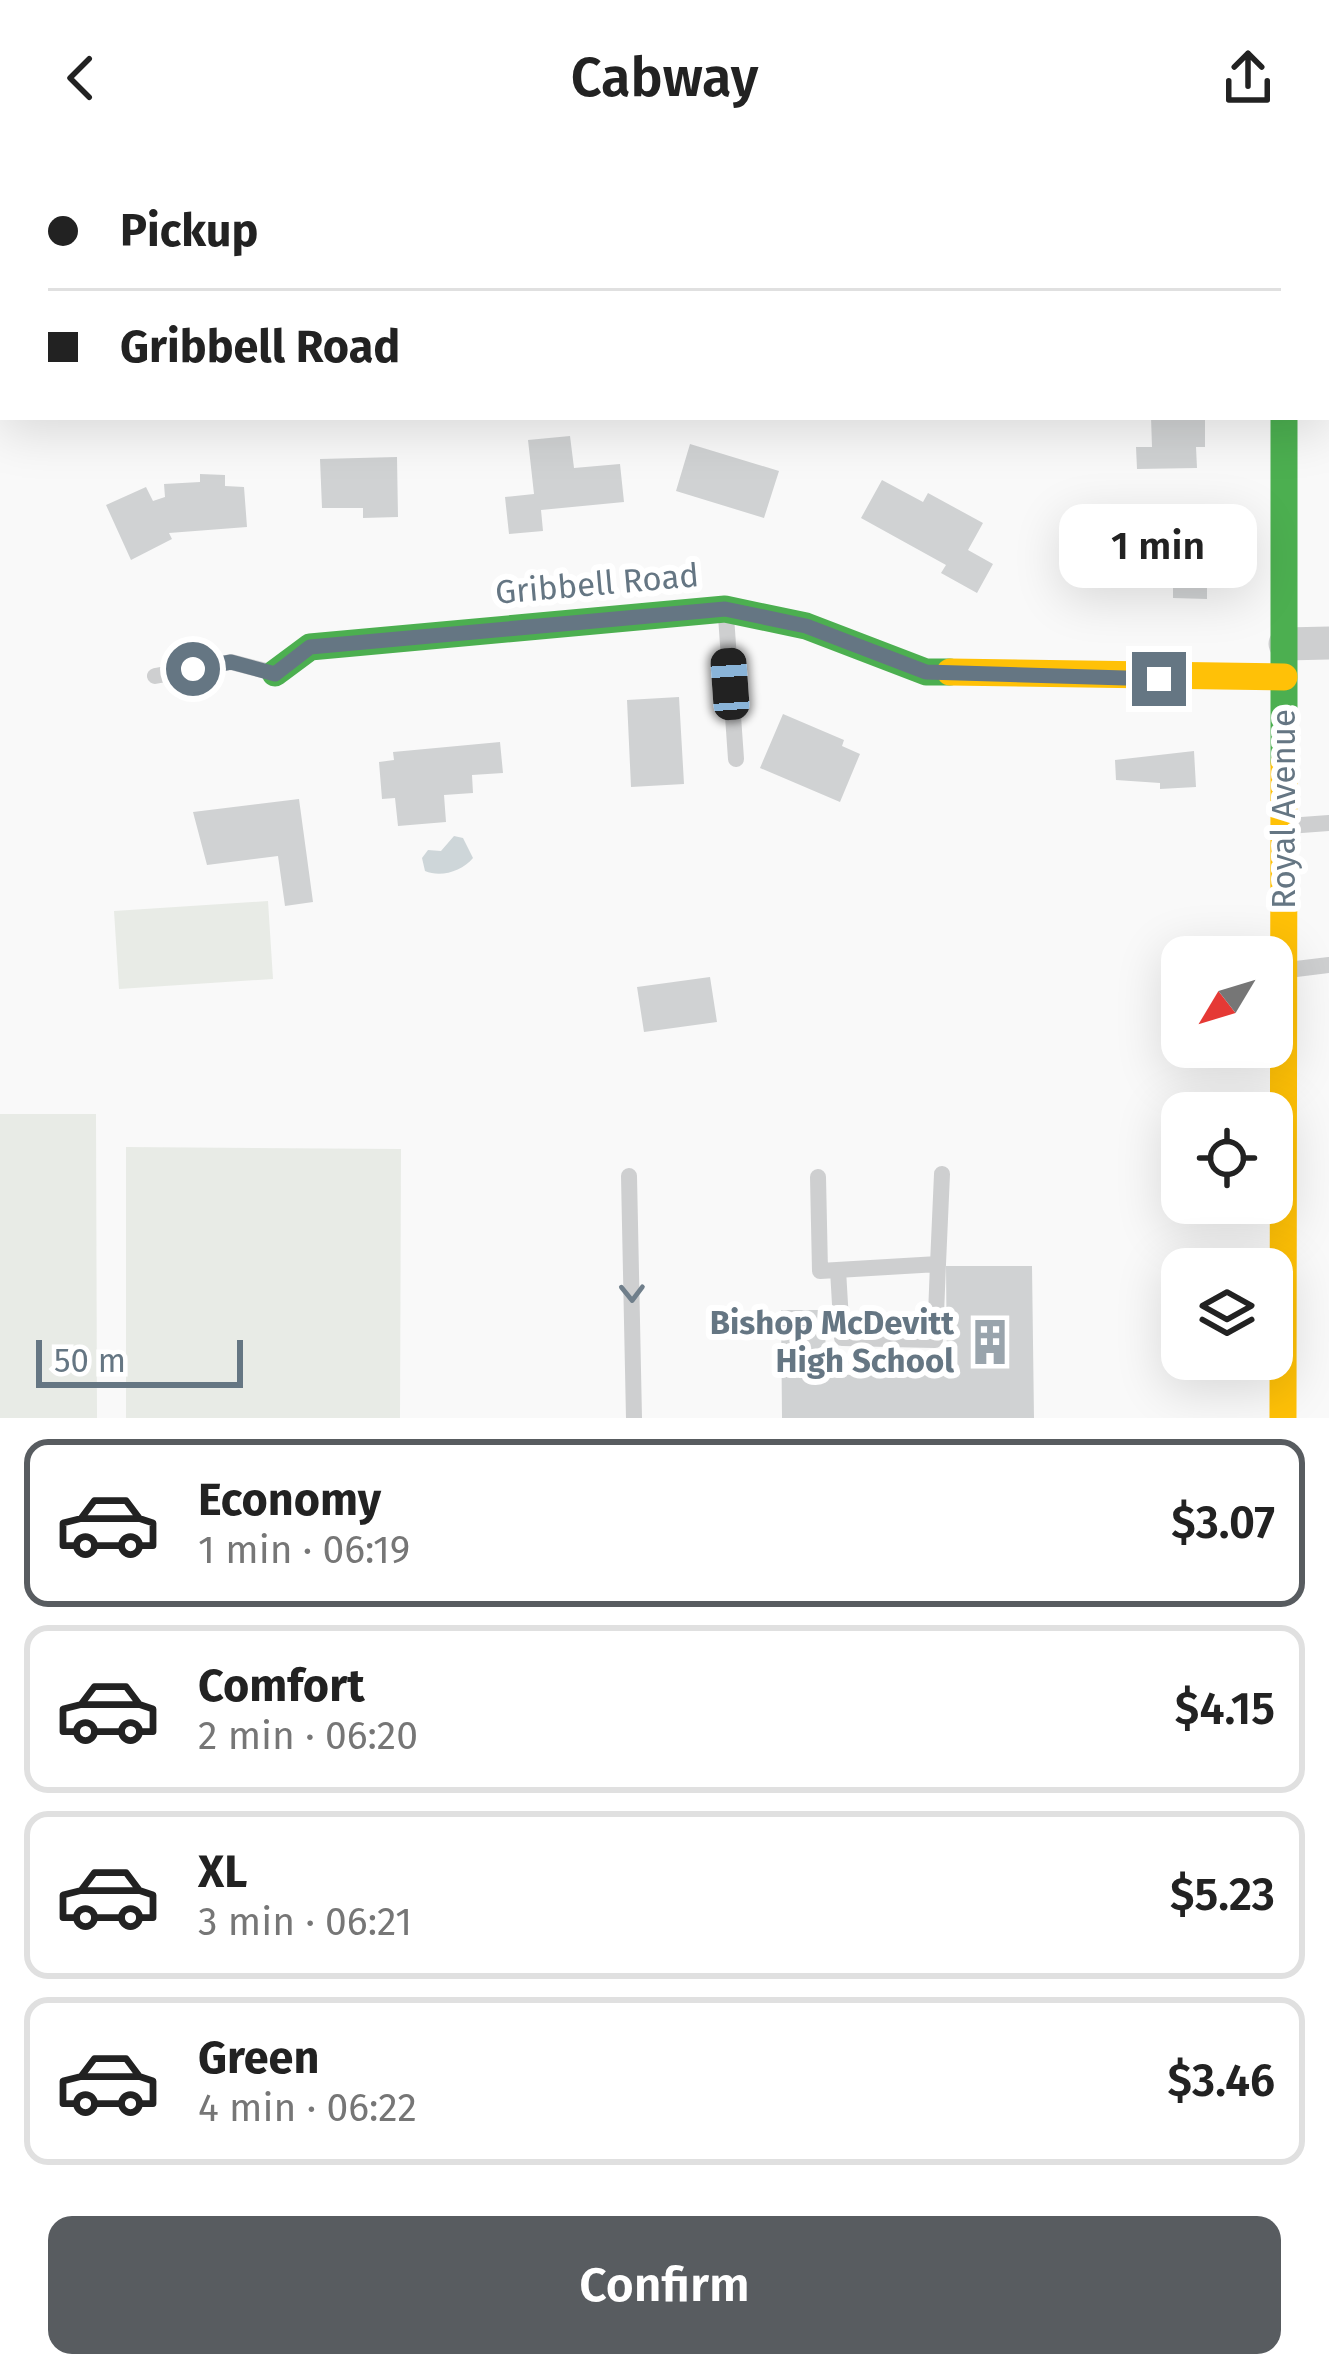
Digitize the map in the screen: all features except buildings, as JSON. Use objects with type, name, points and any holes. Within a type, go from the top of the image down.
[{"type":"street","name":"Royal Avenue","points":[[1284,420],[1284,936]]},
{"type":"street","name":"Gribbell Road","points":[[275,674],[310,647],[725,609],[806,626],[926,672],[1284,661]]},
{"type":"street","points":[[1284,661],[1329,643]]},
{"type":"street","name":"Royal Avenue","points":[[1283,1418],[1284,1068]]},
{"type":"lane","points":[[725,609],[736,759]]},
{"type":"lane","points":[[155,676],[231,662],[275,674]]},
{"type":"lane","points":[[1284,826],[1329,823]]},
{"type":"lane","points":[[1293,969],[1329,965]]},
{"type":"lane","points":[[838,1270],[842,1338],[935,1340],[942,1174]]},
{"type":"lane","points":[[629,1176],[634,1418]]},
{"type":"lane","points":[[818,1177],[820,1270],[938,1264]]},
{"type":"shaded area","points":[[454,836],[463,838],[473,858],[451,872],[425,871],[422,858],[428,850],[441,851]]},
{"type":"shaded area","points":[[268,901],[273,979],[119,989],[114,911]]},
{"type":"shaded area","points":[[0,1114],[96,1114],[97,1418],[0,1418]]},
{"type":"shaded area","points":[[126,1147],[401,1149],[400,1418],[126,1418]]},
{"type":"traffic: fast","points":[[1284,420],[1284,763]]},
{"type":"traffic: fast","points":[[275,673],[310,647],[725,609],[806,626],[926,672],[950,672]]},
{"type":"traffic: slow","points":[[950,672],[1284,677]]},
{"type":"traffic: slow","points":[[1283,1418],[1284,763]]},
{"type":"place","name":"Bishop McDevitt High School","points":[[990,1342]]},
{"type":"route","points":[[193,669],[231,662],[275,674],[291,656],[310,647],[725,609],[806,626],[926,672],[1159,679]]}]
